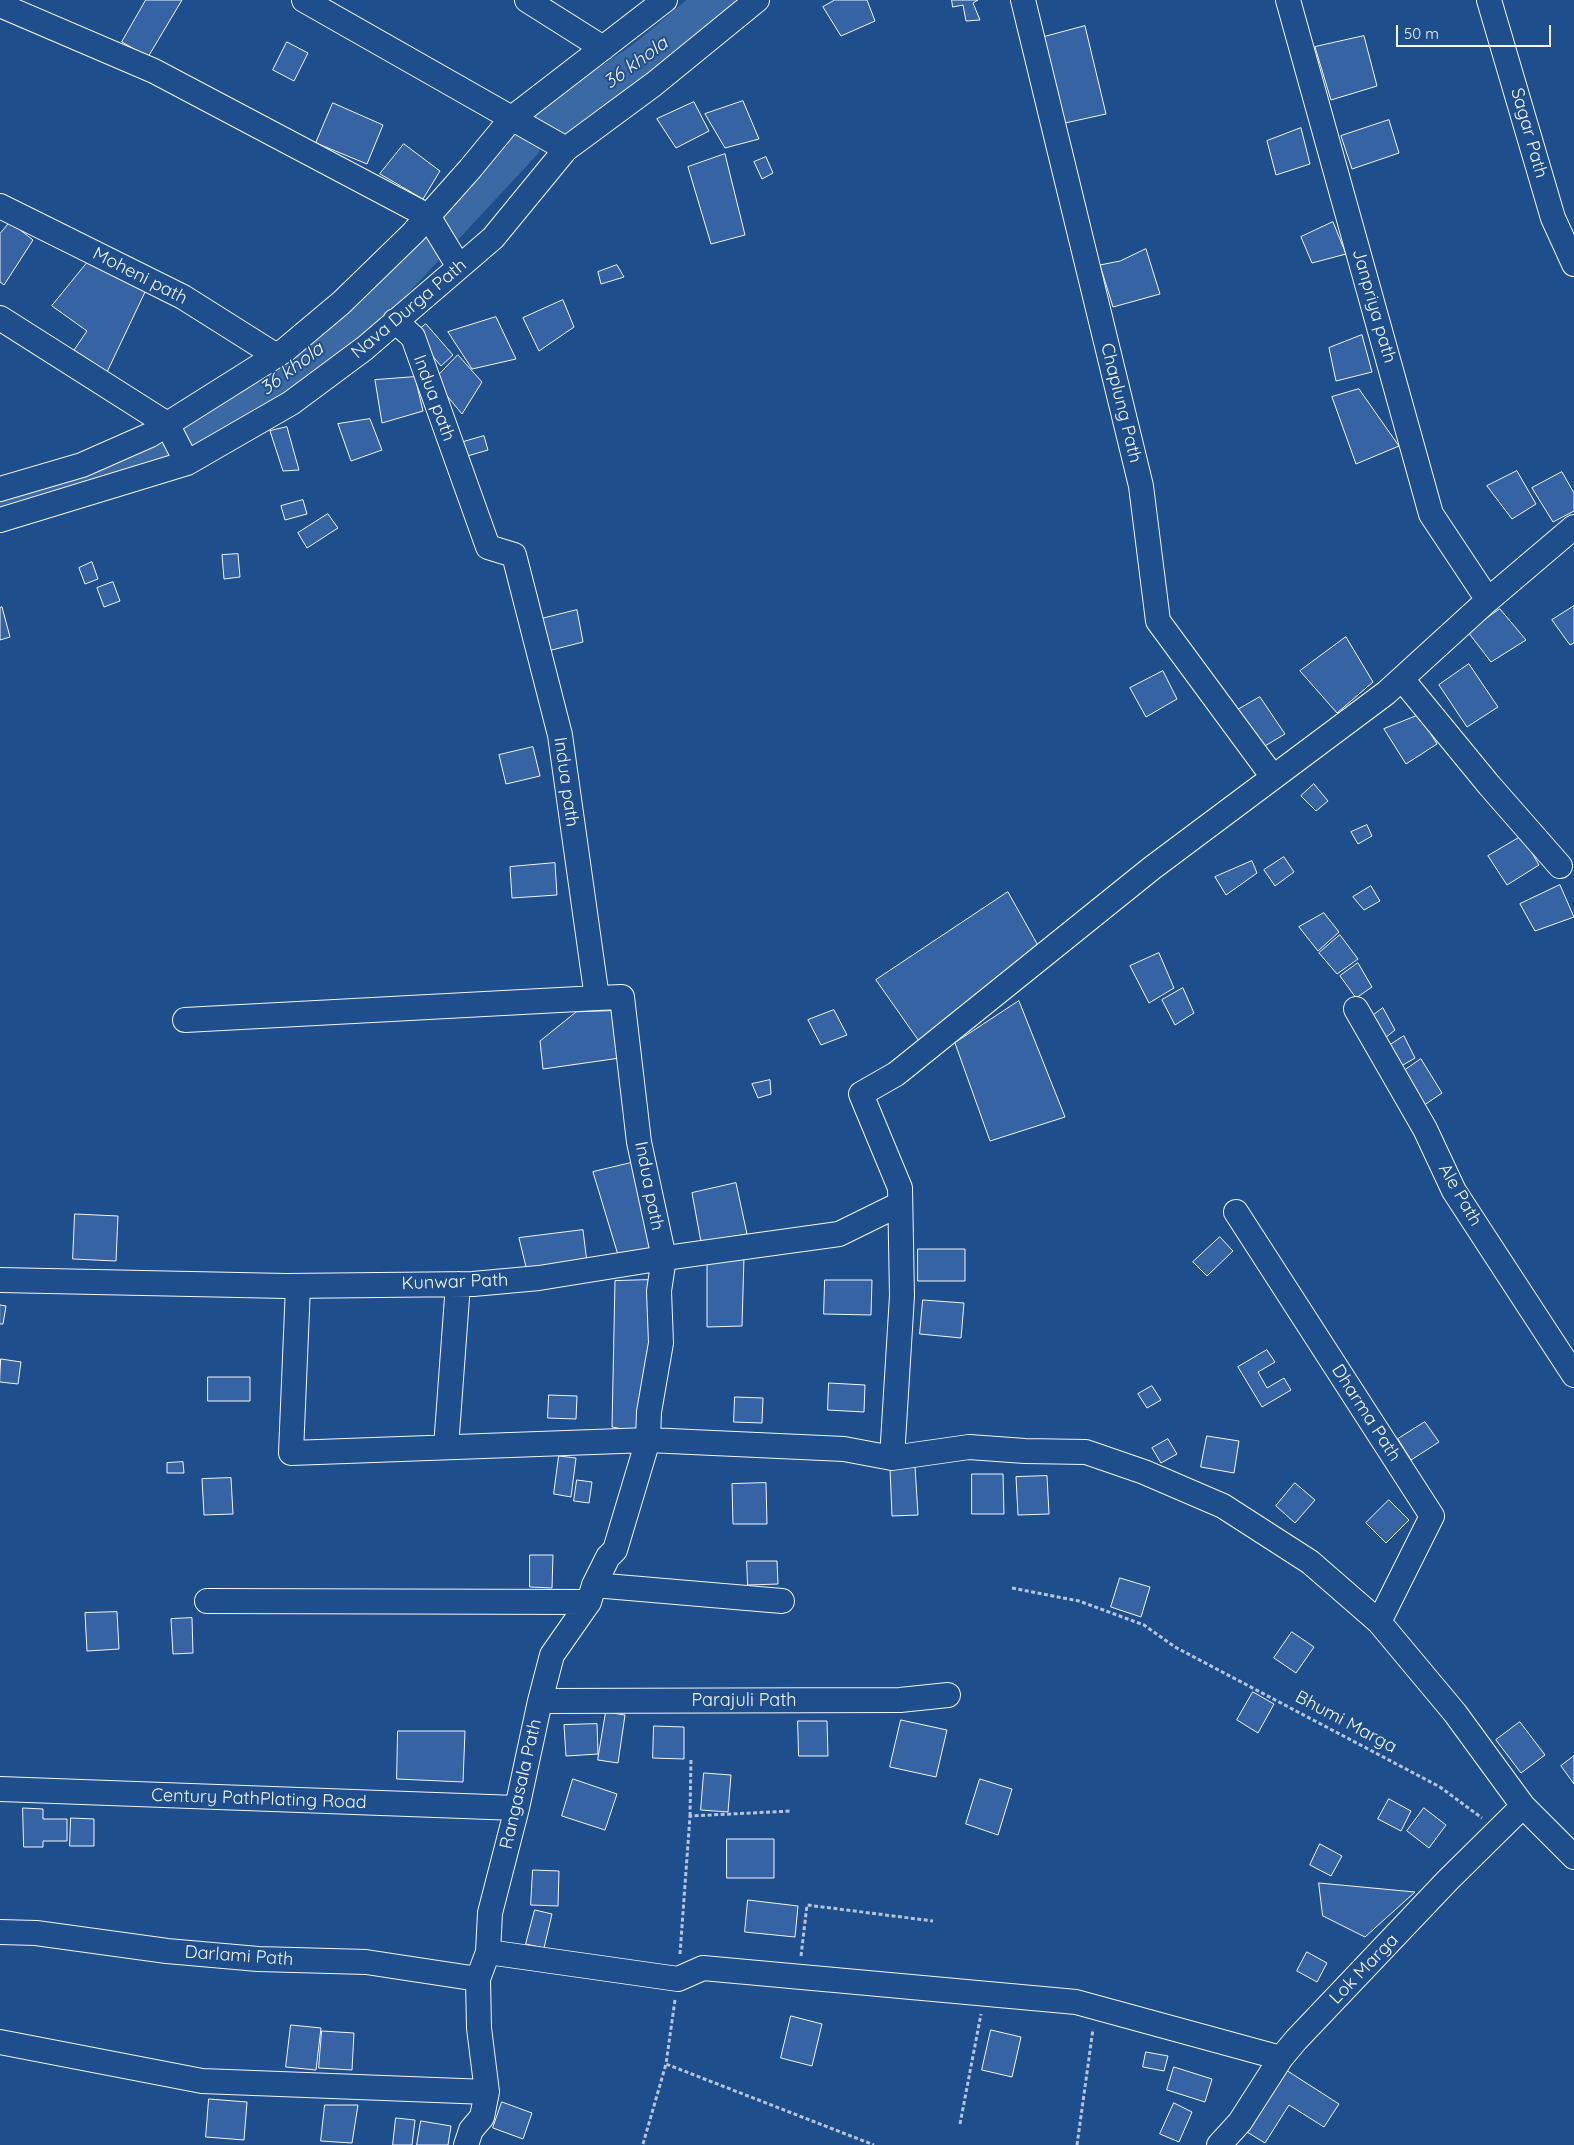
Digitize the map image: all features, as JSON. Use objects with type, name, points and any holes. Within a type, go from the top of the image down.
[{"type":"street","points":[[304,0],[566,149]]},
{"type":"street","points":[[528,0],[603,48]]},
{"type":"street","points":[[0,489],[82,465],[150,435],[275,355],[286,350],[341,302],[413,233],[470,170],[512,118],[664,0]]},
{"type":"street","name":"Nava Durga Path","points":[[0,520],[187,463],[291,403],[365,348],[493,238],[566,149],[654,84],[757,0]]},
{"type":"street","name":"Chaplung Path","points":[[1022,0],[1142,486],[1158,621],[1273,777]]},
{"type":"street","name":"Janpriya path","points":[[1288,0],[1431,514],[1488,600]]},
{"type":"street","name":"Sagar Path","points":[[1489,0],[1553,218],[1574,264]]},
{"type":"street","points":[[0,5],[154,71],[428,216],[459,267]]},
{"type":"street","name":"Moheni path","points":[[0,206],[183,297],[275,355]]},
{"type":"street","points":[[0,318],[167,424],[187,463]]},
{"type":"street","name":"Indua path","points":[[395,321],[413,337],[488,547],[514,555],[560,735],[597,998],[622,997],[640,1142],[664,1258]]},
{"type":"street","points":[[892,1458],[902,1296],[900,1188],[861,1094],[896,1074],[1152,868],[1386,693],[1488,600],[1574,527]]},
{"type":"street","points":[[1402,679],[1489,785],[1560,866]]},
{"type":"street","points":[[185,1020],[597,998]]},
{"type":"street","name":"Ale Path","points":[[1356,1009],[1425,1129],[1454,1191],[1574,1375]]},
{"type":"street","name":"Kunwar Path","points":[[0,1280],[172,1285],[298,1286],[458,1284],[539,1278],[664,1258],[839,1234],[900,1204]]},
{"type":"street","name":"Dharma Path","points":[[1236,1212],[1432,1516],[1379,1622]]},
{"type":"street","name":"Rangasala Path","points":[[466,2145],[471,2130],[482,2118],[487,2092],[479,2028],[478,1979],[488,1952],[490,1913],[517,1808],[552,1655],[591,1593],[608,1557],[616,1550],[648,1440],[649,1412],[662,1343],[659,1291],[664,1258]]},
{"type":"street","points":[[446,1446],[458,1284]]},
{"type":"street","points":[[298,1286],[291,1453],[648,1440],[844,1449],[892,1458],[969,1447],[1026,1451],[1086,1452],[1144,1472],[1223,1506],[1310,1562],[1379,1622],[1455,1713],[1523,1806],[1571,1848]]},
{"type":"street","points":[[207,1601],[591,1593],[782,1600]]},
{"type":"street","name":"Parajuli Path","points":[[540,1701],[900,1700],[948,1695]]},
{"type":"street","name":"Century PathPlating Road","points":[[0,1789],[517,1808]]},
{"type":"street","name":"Lok Marga","points":[[1219,2145],[1240,2122],[1281,2058],[1448,1880],[1523,1806]]},
{"type":"street","name":"Darlami Path","points":[[0,1932],[36,1933],[167,1951],[249,1958],[366,1962],[478,1979]]},
{"type":"street","points":[[488,1952],[678,1980],[703,1968],[1076,2002],[1281,2058]]},
{"type":"street","points":[[0,2042],[202,2081],[487,2092]]},
{"type":"path","name":"Bhumi Marga","points":[[1012,1588],[1079,1601],[1144,1625],[1175,1647],[1440,1787],[1499,1830]]},
{"type":"path","points":[[643,2144],[666,2064],[678,1980],[690,1816],[691,1758]]},
{"type":"path","points":[[690,1816],[792,1811]]},
{"type":"path","points":[[799,1977],[807,1905],[933,1921]]},
{"type":"path","points":[[960,2124],[985,1994]]},
{"type":"path","points":[[1077,2145],[1096,2006]]},
{"type":"path","points":[[666,2064],[874,2145]]},
{"type":"building","points":[[146,0],[182,0],[148,57],[122,42]]},
{"type":"building","points":[[835,0],[867,0],[875,21],[841,36],[823,7]]},
{"type":"building","points":[[952,0],[978,0],[973,3],[980,20],[966,21],[963,5],[953,7]]},
{"type":"building","points":[[1085,26],[1106,114],[1065,123],[1044,37]]},
{"type":"building","points":[[1364,36],[1377,86],[1331,100],[1315,47]]},
{"type":"building","points":[[287,42],[308,53],[294,81],[273,70]]},
{"type":"building","points":[[743,101],[759,139],[725,148],[705,114]]},
{"type":"building","points":[[694,102],[709,131],[676,148],[657,119]]},
{"type":"building","points":[[333,103],[383,125],[367,164],[316,143]]},
{"type":"building","points":[[1389,120],[1399,153],[1352,169],[1341,136]]},
{"type":"building","points":[[1301,128],[1310,164],[1276,175],[1267,141]]},
{"type":"building","points":[[404,144],[440,171],[423,199],[380,174]]},
{"type":"building","points":[[725,154],[745,235],[711,244],[688,167]]},
{"type":"building","points":[[766,157],[773,173],[762,179],[754,162]]},
{"type":"building","points":[[10,222],[33,240],[4,285],[0,282],[0,234]]},
{"type":"building","points":[[1333,222],[1346,254],[1312,263],[1301,237]]},
{"type":"building","points":[[1146,249],[1160,294],[1113,307],[1100,265],[1120,261]]},
{"type":"building","points":[[87,263],[146,290],[107,372],[74,350],[87,331],[52,306]]},
{"type":"building","points":[[617,265],[624,277],[601,284],[598,272]]},
{"type":"building","points":[[563,300],[574,327],[539,351],[523,318]]},
{"type":"building","points":[[496,317],[516,359],[472,369],[448,332]]},
{"type":"building","points":[[426,324],[453,355],[441,366],[414,334]]},
{"type":"building","points":[[1362,335],[1372,372],[1336,381],[1329,348]]},
{"type":"building","points":[[458,355],[482,382],[462,414],[434,380]]},
{"type":"building","points":[[415,377],[423,411],[382,423],[375,380]]},
{"type":"building","points":[[1359,389],[1399,446],[1356,464],[1332,397]]},
{"type":"building","points":[[370,419],[382,450],[351,461],[338,424]]},
{"type":"building","points":[[287,427],[299,470],[283,471],[270,431]]},
{"type":"building","points":[[484,436],[488,450],[464,457],[460,443]]},
{"type":"building","points":[[1517,471],[1536,504],[1512,519],[1487,486]]},
{"type":"building","points":[[1562,472],[1574,493],[1574,511],[1553,522],[1532,488]]},
{"type":"building","points":[[303,500],[307,514],[285,520],[281,506]]},
{"type":"building","points":[[328,514],[338,528],[307,548],[298,533]]},
{"type":"building","points":[[238,554],[240,577],[224,579],[222,555]]},
{"type":"building","points":[[92,562],[98,579],[85,584],[79,568]]},
{"type":"building","points":[[113,582],[120,601],[104,607],[97,588]]},
{"type":"building","points":[[1574,606],[1574,643],[1570,645],[1552,620]]},
{"type":"building","points":[[2,607],[10,637],[0,640],[0,608]]},
{"type":"building","points":[[1500,609],[1526,640],[1491,662],[1468,632]]},
{"type":"building","points":[[577,610],[583,642],[544,652],[537,620]]},
{"type":"building","points":[[1346,637],[1373,682],[1337,713],[1300,671]]},
{"type":"building","points":[[1469,664],[1498,707],[1467,727],[1439,685]]},
{"type":"building","points":[[1163,671],[1177,699],[1146,717],[1130,688]]},
{"type":"building","points":[[1260,697],[1285,734],[1260,749],[1234,712]]},
{"type":"building","points":[[1419,715],[1437,744],[1406,764],[1384,729]]},
{"type":"building","points":[[533,747],[540,776],[506,784],[499,755]]},
{"type":"building","points":[[1314,784],[1328,801],[1316,811],[1301,796]]},
{"type":"building","points":[[1367,825],[1372,836],[1358,844],[1351,832]]},
{"type":"building","points":[[1522,836],[1539,865],[1507,885],[1488,856]]},
{"type":"building","points":[[1284,857],[1294,872],[1275,886],[1264,870]]},
{"type":"building","points":[[1252,861],[1257,873],[1226,895],[1215,877]]},
{"type":"building","points":[[555,863],[557,895],[512,898],[510,867]]},
{"type":"building","points":[[1560,885],[1574,917],[1535,931],[1520,904]]},
{"type":"building","points":[[1371,886],[1380,901],[1364,910],[1353,897]]},
{"type":"building","points":[[1008,892],[1040,949],[921,1044],[876,980]]},
{"type":"building","points":[[1324,913],[1339,932],[1318,951],[1299,927]]},
{"type":"building","points":[[1340,935],[1358,959],[1337,974],[1319,953]]},
{"type":"building","points":[[1159,953],[1174,988],[1149,1003],[1130,966]]},
{"type":"building","points":[[1358,963],[1372,987],[1356,998],[1340,976]]},
{"type":"building","points":[[1183,988],[1194,1013],[1175,1025],[1162,1000]]},
{"type":"building","points":[[1019,1001],[1065,1117],[990,1141],[955,1043]]},
{"type":"building","points":[[1383,1008],[1395,1030],[1380,1042],[1367,1020]]},
{"type":"building","points":[[834,1010],[847,1035],[821,1045],[808,1020]]},
{"type":"building","points":[[612,1011],[620,1058],[543,1069],[540,1041],[576,1012]]},
{"type":"building","points":[[1404,1036],[1415,1058],[1396,1069],[1384,1049]]},
{"type":"building","points":[[1421,1059],[1442,1093],[1420,1108],[1398,1075]]},
{"type":"building","points":[[770,1080],[771,1094],[758,1098],[752,1084]]},
{"type":"building","points":[[635,1162],[657,1247],[618,1255],[593,1172]]},
{"type":"building","points":[[736,1183],[747,1234],[701,1242],[692,1193]]},
{"type":"building","points":[[75,1214],[118,1216],[116,1261],[73,1259]]},
{"type":"building","points":[[583,1230],[587,1263],[527,1271],[519,1238]]},
{"type":"building","points":[[1220,1237],[1233,1251],[1207,1276],[1193,1262]]},
{"type":"building","points":[[918,1249],[965,1249],[965,1281],[918,1281]]},
{"type":"building","points":[[744,1257],[742,1326],[707,1327],[707,1258]]},
{"type":"building","points":[[649,1280],[653,1333],[643,1433],[612,1427],[615,1281]]},
{"type":"building","points":[[825,1280],[872,1280],[871,1315],[824,1314]]},
{"type":"building","points":[[923,1300],[964,1303],[961,1338],[920,1334]]},
{"type":"building","points":[[0,1305],[6,1306],[3,1324],[0,1324]]},
{"type":"building","points":[[1267,1350],[1275,1362],[1258,1372],[1267,1388],[1284,1378],[1291,1390],[1262,1407],[1238,1367]]},
{"type":"building","points":[[1,1359],[21,1362],[18,1384],[0,1382]]},
{"type":"building","points":[[208,1377],[250,1377],[250,1401],[208,1401]]},
{"type":"building","points":[[829,1383],[865,1385],[864,1412],[828,1410]]},
{"type":"building","points":[[1152,1386],[1161,1400],[1147,1408],[1138,1394]]},
{"type":"building","points":[[549,1395],[577,1396],[576,1419],[548,1418]]},
{"type":"building","points":[[735,1397],[763,1398],[762,1423],[734,1422]]},
{"type":"building","points":[[1425,1422],[1439,1442],[1411,1460],[1398,1439]]},
{"type":"building","points":[[1207,1436],[1239,1441],[1234,1473],[1201,1467]]},
{"type":"building","points":[[1168,1439],[1177,1454],[1161,1463],[1152,1448]]},
{"type":"building","points":[[559,1456],[576,1458],[571,1497],[554,1494]]},
{"type":"building","points":[[183,1462],[184,1473],[167,1473],[167,1463]]},
{"type":"building","points":[[915,1466],[918,1515],[892,1516],[890,1468]]},
{"type":"building","points":[[972,1474],[1003,1474],[1004,1514],[972,1514]]},
{"type":"building","points":[[1047,1476],[1049,1514],[1018,1515],[1016,1477]]},
{"type":"building","points":[[231,1478],[233,1514],[204,1515],[202,1479]]},
{"type":"building","points":[[577,1480],[592,1482],[589,1503],[574,1501]]},
{"type":"building","points":[[766,1483],[767,1524],[733,1524],[732,1484]]},
{"type":"building","points":[[1295,1483],[1315,1500],[1295,1523],[1276,1506]]},
{"type":"building","points":[[1389,1500],[1409,1520],[1386,1543],[1366,1523]]},
{"type":"building","points":[[530,1555],[553,1555],[552,1588],[530,1587]]},
{"type":"building","points":[[747,1561],[777,1561],[778,1584],[748,1585]]},
{"type":"building","points":[[1120,1578],[1150,1587],[1141,1617],[1111,1607]]},
{"type":"building","points":[[117,1612],[119,1649],[87,1651],[85,1613]]},
{"type":"building","points":[[192,1618],[193,1653],[173,1654],[171,1619]]},
{"type":"building","points":[[1292,1632],[1314,1647],[1296,1673],[1274,1658]]},
{"type":"building","points":[[1253,1692],[1274,1704],[1258,1733],[1237,1720]]},
{"type":"building","points":[[606,1712],[625,1715],[618,1763],[598,1760]]},
{"type":"building","points":[[901,1720],[947,1730],[936,1777],[890,1767]]},
{"type":"building","points":[[798,1721],[827,1721],[828,1756],[799,1756]]},
{"type":"building","points":[[1520,1722],[1545,1755],[1521,1773],[1496,1740]]},
{"type":"building","points":[[597,1724],[598,1754],[566,1756],[564,1725]]},
{"type":"building","points":[[654,1726],[684,1727],[684,1759],[653,1758]]},
{"type":"building","points":[[398,1731],[465,1731],[463,1782],[397,1779]]},
{"type":"building","points":[[1574,1756],[1574,1784],[1561,1766]]},
{"type":"building","points":[[704,1773],[731,1775],[728,1812],[701,1810]]},
{"type":"building","points":[[573,1779],[617,1794],[605,1830],[562,1816]]},
{"type":"building","points":[[980,1779],[1012,1789],[998,1835],[966,1824]]},
{"type":"building","points":[[1389,1799],[1411,1811],[1401,1831],[1378,1819]]},
{"type":"building","points":[[23,1808],[43,1809],[43,1819],[67,1819],[67,1841],[43,1841],[43,1847],[24,1847]]},
{"type":"building","points":[[1424,1808],[1446,1825],[1429,1848],[1407,1831]]},
{"type":"building","points":[[71,1818],[94,1819],[94,1846],[70,1846]]},
{"type":"building","points":[[727,1839],[774,1839],[774,1878],[727,1878]]},
{"type":"building","points":[[1320,1844],[1342,1856],[1331,1876],[1310,1865]]},
{"type":"building","points":[[533,1870],[559,1871],[558,1906],[531,1905]]},
{"type":"building","points":[[1319,1883],[1415,1892],[1365,1937],[1323,1916]]},
{"type":"building","points":[[748,1900],[798,1906],[795,1937],[745,1932]]},
{"type":"building","points":[[535,1910],[552,1914],[544,1948],[526,1944]]},
{"type":"building","points":[[1307,1952],[1327,1963],[1317,1982],[1297,1971]]},
{"type":"building","points":[[791,2016],[822,2024],[812,2066],[781,2058]]},
{"type":"building","points":[[291,2025],[321,2028],[316,2070],[286,2067]]},
{"type":"building","points":[[991,2030],[1021,2037],[1012,2077],[982,2070]]},
{"type":"building","points":[[322,2031],[354,2033],[352,2070],[319,2068]]},
{"type":"building","points":[[1146,2052],[1168,2056],[1164,2071],[1143,2067]]},
{"type":"building","points":[[1174,2067],[1212,2079],[1205,2102],[1167,2090]]},
{"type":"building","points":[[1286,2070],[1339,2104],[1324,2127],[1289,2105],[1265,2143],[1247,2132]]},
{"type":"building","points":[[209,2099],[247,2102],[244,2140],[206,2137]]},
{"type":"building","points":[[502,2102],[532,2113],[523,2139],[493,2128]]},
{"type":"building","points":[[1174,2103],[1192,2112],[1179,2142],[1160,2134]]},
{"type":"building","points":[[325,2105],[358,2105],[352,2143],[321,2141]]},
{"type":"building","points":[[396,2118],[415,2120],[412,2145],[393,2145]]},
{"type":"building","points":[[421,2121],[451,2126],[448,2145],[417,2145]]},
{"type":"waterway","name":"36 khola","points":[[552,122],[644,60],[716,0]]},
{"type":"waterway","name":"36 khola","points":[[0,503],[148,457],[270,387],[361,316],[522,143]]}]
